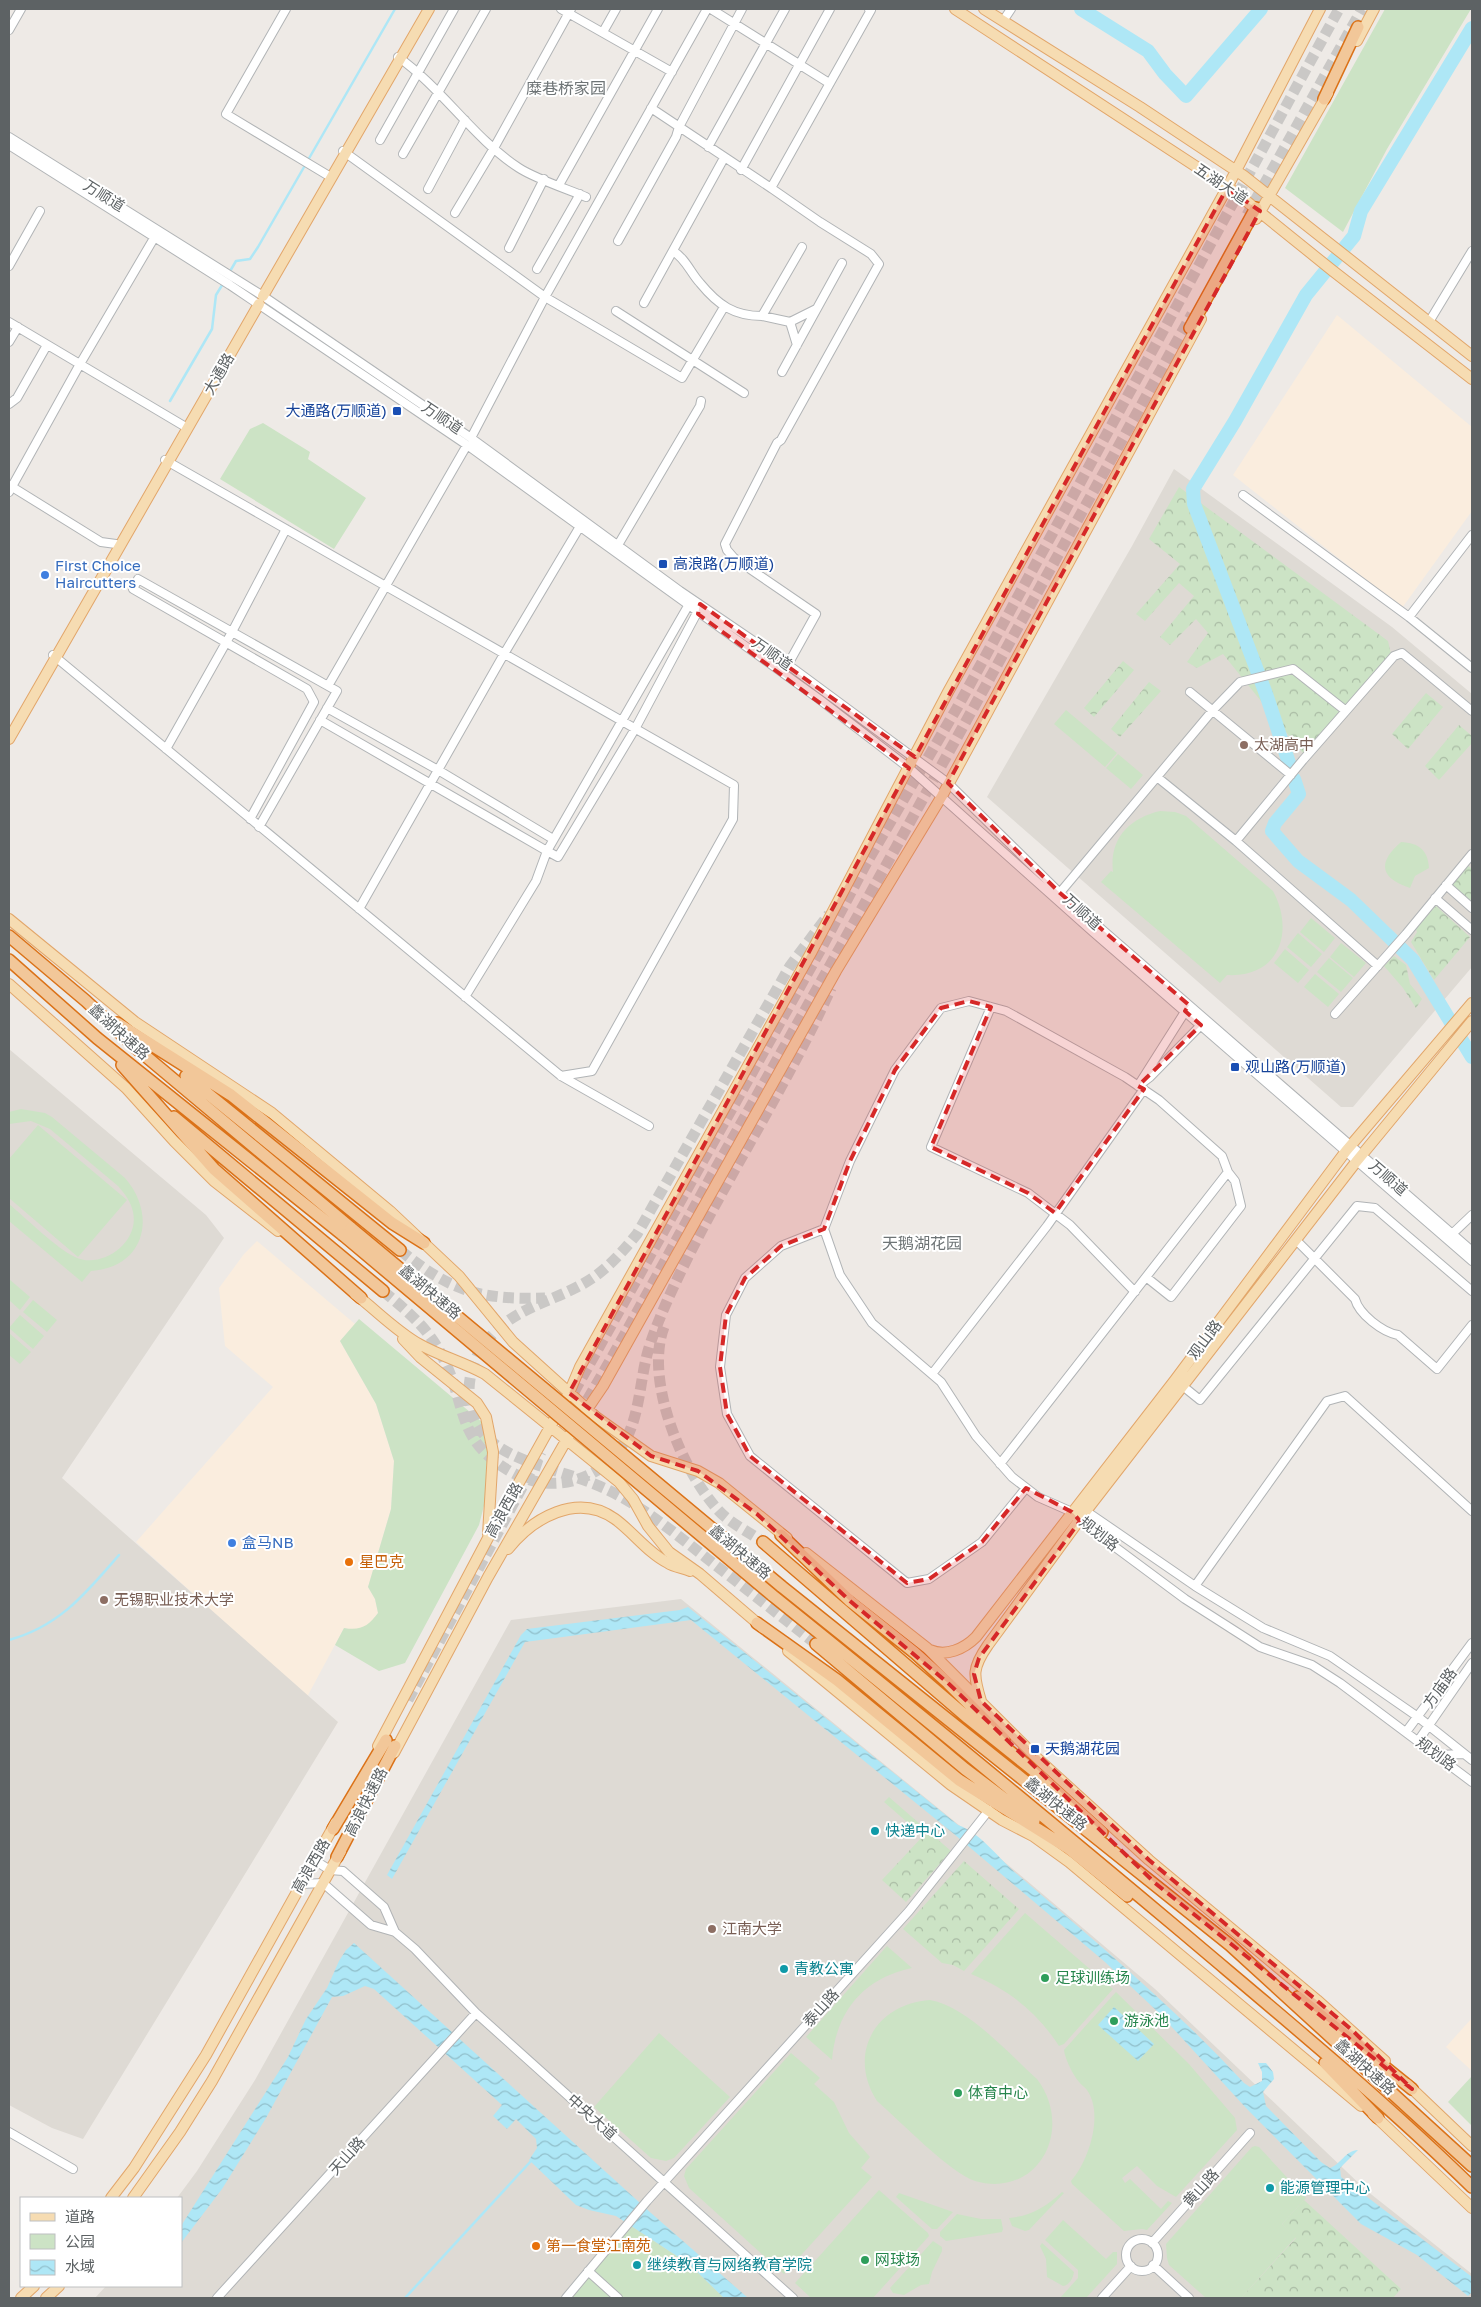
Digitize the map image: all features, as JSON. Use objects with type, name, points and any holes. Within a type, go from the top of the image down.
[{"type":"highway","points":[[1324,99],[1358,27]]},
{"type":"highway","points":[[1190,328],[1258,209]]},
{"type":"highway","name":"蠡湖快速路","points":[[9,936],[86,1001],[136,1048],[347,1232],[772,1595],[1019,1795],[1234,1976],[1252,1989],[1350,2074],[1472,2187]]},
{"type":"highway","name":"蠡湖快速路","points":[[9,960],[98,1038],[347,1232],[781,1586],[1155,1883],[1230,1945],[1472,2166]]},
{"type":"highway","points":[[86,1001],[144,1041],[231,1095],[392,1223],[424,1243]]},
{"type":"highway","points":[[98,1038],[214,1169],[361,1298]]},
{"type":"highway","points":[[144,1041],[400,1250]]},
{"type":"highway","points":[[145,1090],[196,1136],[383,1291]]},
{"type":"highway","points":[[781,1534],[850,1601],[915,1653],[948,1683],[1038,1774],[1155,1883]]},
{"type":"highway","points":[[763,1542],[968,1718],[1038,1774]]},
{"type":"highway","points":[[757,1623],[837,1680],[959,1780],[1068,1848]]},
{"type":"highway","points":[[816,1644],[965,1769],[1068,1848],[1192,1949],[1234,1976]]},
{"type":"highway","name":"高浪快速路","points":[[333,1829],[390,1743],[337,1857]]},
{"type":"highway","points":[[1230,1945],[1412,2089]]},
{"type":"highway","points":[[1252,1989],[1378,2118]]},
{"type":"main road","name":"大通路","points":[[9,738],[116,544],[167,461],[184,426],[427,9]]},
{"type":"main road","name":"五湖大道","points":[[955,9],[1258,209],[1328,267],[1472,379]]},
{"type":"main road","name":"五湖大道","points":[[984,9],[1140,107],[1236,171],[1472,356]]},
{"type":"main road","name":"高浪西路","points":[[112,2197],[134,2168],[206,2056],[333,1829],[488,1538],[568,1393],[580,1367],[812,951],[948,692],[1227,188],[1320,9]]},
{"type":"main road","name":"高浪西路","points":[[134,2197],[180,2132],[212,2081],[323,1883],[488,1576],[567,1439],[586,1408],[603,1386],[836,971],[942,796],[1258,209],[1269,197],[1374,9]]},
{"type":"main road","name":"大通路","points":[[9,731],[54,657],[344,152]]},
{"type":"main road","points":[[9,919],[135,1022],[272,1113],[390,1211],[459,1276],[513,1342],[586,1408],[651,1456],[698,1471],[719,1483],[927,1648],[1039,1760],[1149,1860],[1352,2030],[1472,2146]]},
{"type":"main road","points":[[9,984],[126,1088],[174,1141],[214,1181],[417,1343],[442,1356],[465,1363],[485,1374],[567,1439],[619,1482],[633,1500],[648,1526],[669,1552],[700,1574],[807,1667],[937,1774],[989,1810],[1033,1836],[1069,1862],[1198,1971],[1244,2006],[1325,2078],[1378,2118],[1472,2208]]},
{"type":"main road","name":"观山路","points":[[982,1702],[974,1674],[979,1658],[1348,1148],[1470,1005]]},
{"type":"main road","name":"观山路","points":[[927,1648],[938,1654],[967,1646],[1072,1512],[1179,1384],[1296,1240],[1359,1158],[1472,1022]]},
{"type":"main road","points":[[374,1309],[420,1357],[477,1403],[486,1417],[493,1452],[488,1538]]},
{"type":"main road","points":[[488,1576],[510,1547],[541,1518],[560,1510],[576,1507],[600,1510],[614,1518],[668,1563],[700,1574]]},
{"type":"main road","points":[[21,2298],[33,2287]]},
{"type":"main road","points":[[46,2298],[57,2287]]},
{"type":"street","points":[[9,30],[21,9]]},
{"type":"street","points":[[286,9],[226,114],[329,176]]},
{"type":"street","points":[[380,140],[454,9]]},
{"type":"street","points":[[403,154],[486,9]]},
{"type":"street","points":[[561,9],[570,11],[672,72]]},
{"type":"street","points":[[603,32],[616,9]]},
{"type":"street","points":[[559,185],[658,9]]},
{"type":"street","points":[[328,686],[387,587],[469,442],[545,297],[709,9],[829,83]]},
{"type":"street","points":[[618,241],[676,136],[733,23],[742,9]]},
{"type":"street","points":[[708,147],[784,9]]},
{"type":"street","points":[[742,170],[830,9]]},
{"type":"street","points":[[771,188],[871,10],[869,9]]},
{"type":"street","points":[[1002,20],[1010,9]]},
{"type":"street","points":[[456,213],[570,11]]},
{"type":"street","points":[[399,58],[418,72],[494,148],[520,169],[583,195],[538,269]]},
{"type":"street","points":[[651,108],[742,170],[872,254],[879,264],[777,443],[725,544],[727,550],[734,558],[816,614],[782,674]]},
{"type":"street","points":[[428,189],[465,120]]},
{"type":"street","name":"万顺道","points":[[9,137],[156,234]]},
{"type":"street","name":"万顺道","points":[[9,145],[221,275],[230,285],[259,299]]},
{"type":"street","points":[[344,152],[545,297],[682,378],[724,307]]},
{"type":"street","points":[[644,303],[724,158]]},
{"type":"street","points":[[509,248],[544,179]]},
{"type":"street","points":[[9,266],[40,211]]},
{"type":"street","points":[[116,544],[101,542],[10,488],[156,234]]},
{"type":"street","points":[[762,316],[802,247]]},
{"type":"street","points":[[673,251],[682,257],[700,283],[724,307],[746,316],[762,316],[790,322],[816,309]]},
{"type":"street","points":[[1431,323],[1472,251]]},
{"type":"street","points":[[1431,323],[1472,258]]},
{"type":"street","points":[[782,372],[842,263]]},
{"type":"street","name":"万顺道","points":[[221,275],[234,278],[259,299],[469,442],[582,523],[698,614],[909,768],[1348,1148],[1472,1261]]},
{"type":"street","points":[[616,311],[744,393]]},
{"type":"street","points":[[9,322],[184,426]]},
{"type":"street","points":[[790,322],[797,345]]},
{"type":"street","points":[[9,342],[18,327]]},
{"type":"street","points":[[9,404],[17,398],[47,345]]},
{"type":"street","points":[[618,545],[700,406],[701,401]]},
{"type":"street","points":[[167,461],[734,786],[733,819],[592,1071],[561,1076]]},
{"type":"street","points":[[1242,494],[1409,617],[1472,668]]},
{"type":"street","points":[[359,909],[504,654],[582,523]]},
{"type":"street","name":"万顺道","points":[[582,523],[618,545],[788,664],[915,757],[948,783],[1058,896]]},
{"type":"street","points":[[166,749],[232,632],[286,529]]},
{"type":"street","points":[[1409,617],[1472,535]]},
{"type":"street","points":[[250,819],[314,702],[306,690],[133,588],[138,579],[337,691],[260,827]]},
{"type":"street","points":[[320,720],[547,851],[558,857],[634,729],[698,614],[700,604],[688,606],[553,838],[547,851],[536,882],[465,997]]},
{"type":"street","points":[[1236,841],[1291,774],[1394,656],[1402,653],[1472,711]]},
{"type":"street","points":[[54,657],[561,1076],[649,1126]]},
{"type":"street","points":[[1058,896],[1213,710],[1240,682],[1293,669],[1346,710]]},
{"type":"street","points":[[1190,692],[1291,774]]},
{"type":"street","points":[[327,708],[438,770],[553,838]]},
{"type":"street","points":[[1157,777],[1236,841],[1378,966]]},
{"type":"street","points":[[1335,1014],[1406,934],[1472,854]]},
{"type":"street","points":[[1446,885],[1472,908]]},
{"type":"street","points":[[1435,898],[1472,930]]},
{"type":"street","points":[[1072,1512],[1038,1497],[1012,1477],[976,1436],[941,1382],[872,1323],[840,1275],[824,1229],[850,1161],[895,1070],[941,1008],[969,1001],[1006,1011],[1141,1087],[1159,1100],[1222,1156],[1228,1172],[1235,1181],[1241,1206],[1172,1297],[1146,1277]]},
{"type":"street","points":[[991,1007],[931,1147],[1028,1193],[1070,1225],[1134,1292]]},
{"type":"street","points":[[932,1374],[1055,1213],[1141,1087],[1187,1008]]},
{"type":"street","points":[[1141,1087],[1204,1022]]},
{"type":"street","name":"万顺道","points":[[1359,1158],[1472,1251]]},
{"type":"street","points":[[1000,1464],[1228,1172]]},
{"type":"street","points":[[1179,1384],[1200,1400],[1357,1206],[1375,1208],[1472,1291]]},
{"type":"street","points":[[1452,1234],[1472,1215]]},
{"type":"street","points":[[824,1229],[781,1246],[745,1278],[726,1315],[720,1367],[727,1414],[750,1456],[907,1583],[929,1579],[982,1542],[1026,1488]]},
{"type":"street","points":[[1296,1240],[1355,1299],[1358,1308],[1389,1333],[1398,1335],[1436,1369],[1472,1326]]},
{"type":"street","points":[[1195,1586],[1326,1401],[1345,1396],[1472,1511]]},
{"type":"street","name":"规划路","points":[[1072,1512],[1083,1516],[1263,1628],[1330,1656],[1429,1725],[1472,1760]]},
{"type":"street","name":"规划路","points":[[1083,1516],[1185,1599],[1260,1647],[1312,1665],[1340,1683],[1472,1782]]},
{"type":"street","name":"方庙路","points":[[1406,1732],[1472,1643]]},
{"type":"street","name":"方庙路","points":[[1418,1741],[1472,1663]]},
{"type":"street","points":[[1437,1755],[1464,1754]]},
{"type":"street","name":"泰山路","points":[[588,2271],[621,2230],[909,1911],[989,1810]]},
{"type":"street","points":[[314,1860],[330,1870],[343,1871],[384,1907],[395,1932]]},
{"type":"street","points":[[301,1884],[323,1883],[371,1925],[395,1932]]},
{"type":"street","name":"中央大道","points":[[395,1932],[415,1948],[476,2013],[793,2298]]},
{"type":"street","name":"天山路","points":[[217,2298],[476,2013]]},
{"type":"street","points":[[9,2132],[73,2169]]},
{"type":"street","name":"黄山路","points":[[1152,2243],[1250,2133]]},
{"type":"street","points":[[1138,2239],[1152,2243],[1157,2254],[1153,2265],[1140,2270],[1131,2266],[1126,2256],[1130,2244],[1138,2239]]},
{"type":"street","points":[[1153,2265],[1190,2298]]},
{"type":"street","points":[[1102,2298],[1131,2266]]},
{"type":"street","points":[[566,2298],[588,2271],[618,2298]]},
{"type":"highlighted area","points":[[1227,188],[1260,211],[948,783],[1060,893],[1189,1005],[1185,1011],[1201,1025],[1138,1086],[1144,1089],[1055,1213],[1028,1193],[931,1147],[991,1007],[969,1001],[941,1008],[895,1070],[850,1161],[824,1229],[781,1246],[745,1278],[726,1315],[720,1367],[727,1414],[750,1456],[907,1583],[929,1579],[982,1542],[1026,1488],[1072,1512],[1080,1521],[979,1658],[974,1674],[981,1701],[1149,1860],[1352,2030],[1412,2089],[1155,1883],[948,1683],[850,1601],[757,1514],[698,1471],[651,1456],[569,1393],[909,768],[698,614],[700,604],[915,757]]},
{"type":"shaded area","points":[[1337,315],[1472,427],[1472,511],[1402,608],[1233,475]]},
{"type":"shaded area","name":"太湖高中","points":[[1174,469],[1392,627],[1472,694],[1472,967],[1353,1107],[1341,1107],[987,797],[1132,546]]},
{"type":"shaded area","name":"无锡职业技术大学","points":[[9,1049],[206,1215],[224,1238],[62,1478],[338,1722],[83,2139],[52,2128],[9,2105]]},
{"type":"shaded area","points":[[257,1241],[355,1324],[340,1341],[376,1404],[394,1461],[391,1509],[368,1587],[375,1599],[378,1613],[368,1626],[354,1630],[344,1628],[307,1697],[136,1542],[273,1387],[225,1346],[219,1288],[244,1254]]},
{"type":"shaded area","name":"江南大学","points":[[681,1599],[1013,1869],[1155,1989],[1367,2191],[1472,2274],[1472,2298],[95,2298],[105,2287],[182,2287],[182,2197],[178,2197],[197,2171],[255,2080],[511,1620]]},
{"type":"shaded area","points":[[1472,2018],[1472,2071],[1446,2047]]},
{"type":"green space","points":[[1385,9],[1471,9],[1387,149],[1343,232],[1285,188]]},
{"type":"green space","points":[[263,423],[310,452],[308,459],[366,498],[334,549],[220,479],[250,429]]},
{"type":"green space","points":[[1179,487],[1388,641],[1391,654],[1303,753],[1223,654],[1197,668],[1187,662],[1208,633],[1196,619],[1170,645],[1160,637],[1194,596],[1179,583],[1145,621],[1136,614],[1180,564],[1149,539]]},
{"type":"green space","points":[[1123,661],[1134,670],[1094,717],[1084,708]]},
{"type":"green space","points":[[1149,682],[1161,691],[1120,737],[1111,729]]},
{"type":"green space","points":[[1426,693],[1443,707],[1408,749],[1392,734]]},
{"type":"green space","points":[[1066,710],[1117,753],[1105,767],[1054,724]]},
{"type":"green space","points":[[1459,725],[1472,736],[1472,743],[1439,780],[1425,766]]},
{"type":"green space","points":[[1118,754],[1143,775],[1131,789],[1106,768]]},
{"type":"green space","points":[[1160,811],[1175,812],[1186,816],[1273,891],[1282,922],[1282,936],[1278,950],[1270,961],[1259,969],[1245,974],[1227,975],[1220,983],[1101,882],[1111,871],[1113,872],[1114,849],[1124,831],[1139,819]]},
{"type":"green space","points":[[1401,842],[1418,846],[1427,856],[1429,868],[1415,876],[1410,888],[1393,880],[1385,869],[1388,857]]},
{"type":"green space","points":[[1467,865],[1472,869],[1472,897],[1469,902],[1449,885]]},
{"type":"green space","points":[[1436,906],[1470,937],[1434,980],[1411,942],[1417,932],[1415,927]]},
{"type":"green space","points":[[1311,918],[1335,938],[1324,952],[1300,932]]},
{"type":"green space","points":[[1298,933],[1322,954],[1311,967],[1287,947]]},
{"type":"green space","points":[[1341,943],[1366,963],[1354,977],[1330,957]]},
{"type":"green space","points":[[1285,949],[1309,970],[1298,983],[1274,963]]},
{"type":"green space","points":[[1394,956],[1406,965],[1410,984],[1422,999],[1416,1008],[1403,988],[1384,966]]},
{"type":"green space","points":[[1329,958],[1353,978],[1341,992],[1317,972]]},
{"type":"green space","points":[[1315,974],[1339,994],[1328,1007],[1304,987]]},
{"type":"green space","points":[[21,1109],[45,1113],[52,1117],[125,1178],[135,1193],[141,1208],[143,1223],[140,1238],[134,1250],[123,1261],[109,1268],[91,1271],[82,1282],[9,1221],[9,1204],[67,1253],[85,1260],[107,1257],[125,1243],[131,1234],[134,1223],[132,1208],[118,1186],[50,1129],[31,1121],[9,1124],[9,1112]]},
{"type":"green space","points":[[38,1125],[127,1200],[78,1257],[9,1198],[9,1159]]},
{"type":"green space","points":[[9,1279],[30,1297],[20,1310],[9,1300]]},
{"type":"green space","points":[[33,1300],[57,1320],[47,1332],[23,1312]]},
{"type":"green space","points":[[20,1315],[44,1336],[33,1349],[9,1328]]},
{"type":"green space","points":[[359,1319],[483,1423],[489,1446],[487,1494],[479,1525],[405,1663],[379,1671],[335,1645],[344,1628],[360,1628],[371,1621],[378,1613],[375,1599],[368,1587],[391,1509],[394,1461],[376,1404],[340,1341]]},
{"type":"green space","points":[[9,1333],[31,1352],[20,1364],[9,1355]]},
{"type":"green space","points":[[889,1797],[951,1851],[906,1902],[882,1880],[923,1836],[884,1802]]},
{"type":"green space","points":[[964,1861],[1019,1909],[964,1971],[953,1965],[942,1963],[903,1929]]},
{"type":"green space","name":"足球训练场","points":[[1025,1913],[1113,1989],[1064,2044],[1059,2046],[1041,2023],[1021,2003],[985,1980],[971,1974]]},
{"type":"green space","points":[[887,1946],[912,1968],[880,1980],[856,1999],[846,2012],[839,2026],[832,2060],[806,2037]]},
{"type":"green space","points":[[1116,1992],[1189,2064],[1235,2118],[1237,2130],[1176,2197],[1157,2186],[1137,2166],[1122,2178],[1125,2183],[1130,2179],[1161,2209],[1168,2201],[1172,2203],[1147,2230],[1124,2231],[1071,2181],[1078,2172],[1088,2150],[1092,2137],[1094,2112],[1092,2100],[1087,2090],[1072,2071],[1064,2050]]},
{"type":"green space","name":"体育中心","points":[[930,2000],[944,2004],[959,2012],[987,2032],[1037,2079],[1048,2098],[1052,2119],[1051,2138],[1044,2156],[1032,2170],[1017,2180],[997,2184],[975,2181],[952,2168],[877,2101],[868,2083],[865,2066],[866,2049],[872,2034],[881,2021],[894,2011],[911,2004]]},
{"type":"green space","points":[[659,2033],[730,2097],[674,2158],[666,2161],[651,2158],[594,2107]]},
{"type":"green space","points":[[791,2053],[820,2078],[814,2084],[834,2102],[849,2133],[870,2157],[861,2168],[872,2177],[784,2274],[689,2188],[684,2176],[686,2169]]},
{"type":"green space","points":[[1472,2076],[1472,2126],[1448,2102]]},
{"type":"green space","points":[[1252,2147],[1259,2147],[1306,2198],[1282,2224],[1296,2237],[1241,2298],[1206,2298],[1169,2265],[1166,2244]]},
{"type":"green space","name":"网球场","points":[[879,2190],[928,2233],[929,2236],[873,2298],[811,2298],[795,2283]]},
{"type":"green space","points":[[1062,2192],[1064,2193],[1029,2230],[1025,2231],[1012,2226],[1009,2218],[1038,2210]]},
{"type":"green space","points":[[899,2193],[953,2212],[937,2229],[932,2229],[896,2197]]},
{"type":"green space","points":[[1304,2200],[1401,2289],[1393,2298],[1241,2298],[1296,2238],[1282,2224]]},
{"type":"green space","points":[[957,2214],[981,2219],[1001,2219],[1002,2232],[946,2241],[940,2236],[940,2232]]},
{"type":"green space","points":[[1063,2220],[1106,2259],[1113,2252],[1117,2252],[1117,2264],[1086,2298],[1060,2298],[1078,2278],[1078,2270],[1045,2240]]},
{"type":"green space","points":[[628,2224],[689,2264],[724,2298],[571,2298]]},
{"type":"green space","points":[[933,2241],[942,2247],[942,2251],[932,2272],[929,2284],[921,2285],[904,2295],[893,2293],[890,2288]]},
{"type":"green space","points":[[1042,2243],[1074,2272],[1069,2283],[1063,2286],[1047,2277],[1046,2259],[1040,2246]]},
{"type":"water","points":[[688,1607],[958,1825],[975,1834],[1018,1875],[1162,2001],[1244,2083],[1250,2087],[1262,2081],[1262,2072],[1258,2063],[1266,2063],[1273,2072],[1274,2079],[1263,2092],[1266,2106],[1321,2162],[1330,2168],[1350,2152],[1358,2150],[1340,2168],[1341,2177],[1472,2277],[1472,2292],[1468,2296],[1417,2255],[1361,2224],[1246,2108],[1159,2013],[1105,1962],[954,1834],[691,1620],[525,1642],[392,1879],[387,1875],[521,1635],[527,1629],[680,1610]]},
{"type":"water","points":[[354,1943],[651,2213],[748,2298],[724,2298],[689,2264],[616,2216],[576,2205],[529,2160],[537,2148],[536,2139],[516,2119],[507,2129],[493,2116],[502,2105],[374,1989],[365,1986],[343,1996],[332,1997],[266,2118],[222,2189],[182,2242],[182,2224],[288,2057],[306,2019],[327,1988],[346,1950]]},
{"type":"water","points":[[1114,2007],[1154,2044],[1138,2061],[1098,2025]]},
{"type":"waterway","points":[[229,273],[236,261],[250,259],[258,247],[395,9]]},
{"type":"waterway","points":[[1081,9],[1148,51],[1165,74],[1186,96],[1261,9]]},
{"type":"waterway","points":[[1290,766],[1266,694],[1194,504],[1193,489],[1235,421],[1306,295],[1354,236],[1361,211],[1472,28]]},
{"type":"waterway","points":[[170,401],[212,329],[216,295],[224,282]]},
{"type":"waterway","points":[[1294,779],[1299,794],[1275,823],[1272,831],[1298,861],[1351,900],[1413,960],[1472,1057]]},
{"type":"waterway","points":[[9,1640],[27,1634],[58,1617],[83,1595],[119,1555]]},
{"type":"waterway","points":[[405,2298],[531,2161]]},
{"type":"tunnel","points":[[574,1392],[821,949],[866,864],[957,708],[1339,9]]},
{"type":"tunnel","points":[[1247,215],[1362,9]]},
{"type":"tunnel","points":[[579,1414],[1192,314]]},
{"type":"tunnel","points":[[816,1644],[681,1538],[637,1506],[589,1482],[516,1456],[491,1441],[481,1431],[476,1422],[472,1412],[469,1390],[472,1369],[476,1358],[493,1334],[506,1323],[534,1306],[579,1286],[594,1277],[617,1257],[637,1234],[790,966],[829,914]]},
{"type":"tunnel","points":[[383,1291],[415,1320],[436,1345],[450,1373],[465,1421],[472,1435],[481,1449],[495,1462],[515,1474],[543,1483],[572,1481],[598,1470],[619,1450],[626,1439],[635,1415],[648,1351],[668,1299],[707,1220],[792,1067],[831,988]]},
{"type":"tunnel","points":[[400,1250],[435,1275],[467,1290],[484,1295],[502,1297],[545,1298]]},
{"type":"tunnel","points":[[664,1327],[659,1348],[659,1372],[670,1424],[680,1449],[705,1494],[719,1511],[763,1542]]},
{"type":"tunnel","points":[[408,1700],[541,1452]]},
{"type":"place","name":"大通路(万顺道)","points":[[397,411]]},
{"type":"place","name":"高浪路(万顺道)","points":[[663,564]]},
{"type":"place","name":"First Choice Haircutters","points":[[45,575]]},
{"type":"place","name":"太湖高中","points":[[1244,745]]},
{"type":"place","name":"观山路(万顺道)","points":[[1235,1067]]},
{"type":"place","name":"盒马NB","points":[[232,1543]]},
{"type":"place","name":"星巴克","points":[[349,1562]]},
{"type":"place","name":"无锡职业技术大学","points":[[104,1600]]},
{"type":"place","name":"天鹅湖花园","points":[[1035,1749]]},
{"type":"place","name":"快递中心","points":[[875,1831]]},
{"type":"place","name":"江南大学","points":[[712,1929]]},
{"type":"place","name":"青教公寓","points":[[784,1969]]},
{"type":"place","name":"足球训练场","points":[[1045,1978]]},
{"type":"place","name":"游泳池","points":[[1114,2021]]},
{"type":"place","name":"体育中心","points":[[958,2093]]},
{"type":"place","name":"能源管理中心","points":[[1270,2188]]},
{"type":"place","name":"第一食堂江南苑","points":[[536,2246]]},
{"type":"place","name":"网球场","points":[[865,2260]]},
{"type":"place","name":"继续教育与网络教育学院","points":[[637,2265]]},
{"type":"district","name":"糜巷桥家园","points":[[566,88]]},
{"type":"district","name":"天鹅湖花园","points":[[922,1243]]}]
